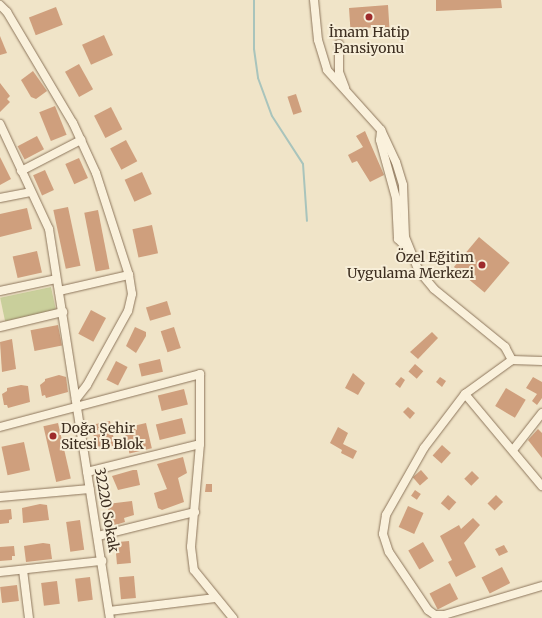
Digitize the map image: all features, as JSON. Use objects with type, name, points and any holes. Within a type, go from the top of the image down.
[{"type":"street","points":[[314,0],[318,40],[327,70],[381,130],[403,185],[405,237],[408,249],[419,271],[434,290],[505,347],[512,360]]},
{"type":"street","points":[[0,5],[3,14],[81,140],[96,173],[129,275],[132,294],[128,311],[76,403]]},
{"type":"street","points":[[339,44],[339,72],[347,94]]},
{"type":"street","name":"32220 Sokak","points":[[0,124],[30,192],[49,229],[102,561],[109,615]]},
{"type":"street","points":[[21,171],[81,140]]},
{"type":"street","points":[[0,198],[30,192]]},
{"type":"street","points":[[59,291],[129,275]]},
{"type":"street","points":[[0,291],[56,279]]},
{"type":"street","points":[[0,327],[63,312]]},
{"type":"street","points":[[542,361],[512,360],[465,394],[424,448],[386,515],[383,534],[389,552],[428,610],[441,617],[542,586]]},
{"type":"street","points":[[0,427],[76,403],[200,374],[200,444],[191,547],[194,570],[233,618]]},
{"type":"street","points":[[465,394],[542,486]]},
{"type":"street","points":[[513,450],[542,412]]},
{"type":"street","points":[[88,472],[200,444]]},
{"type":"street","points":[[0,497],[90,489]]},
{"type":"street","points":[[98,536],[195,512]]},
{"type":"street","points":[[0,572],[102,561]]},
{"type":"street","points":[[23,570],[29,618]]},
{"type":"street","points":[[109,615],[216,598]]},
{"type":"green space","points":[[51,287],[56,310],[5,321],[0,298]]},
{"type":"building","points":[[436,0],[501,0],[502,8],[436,11]]},
{"type":"building","name":"İmam Hatip Pansiyonu","points":[[388,5],[390,37],[380,37],[379,27],[363,28],[364,37],[351,38],[349,8]]},
{"type":"building","points":[[56,7],[63,25],[36,35],[29,17]]},
{"type":"building","points":[[104,35],[113,55],[91,65],[82,45]]},
{"type":"building","points":[[0,36],[7,53],[0,55]]},
{"type":"building","points":[[79,64],[93,89],[79,97],[65,72]]},
{"type":"building","points":[[33,71],[47,91],[36,99],[31,97],[21,80]]},
{"type":"building","points":[[0,83],[10,96],[7,99],[10,102],[0,112]]},
{"type":"building","points":[[296,94],[302,112],[293,115],[287,97]]},
{"type":"building","points":[[55,106],[67,135],[51,141],[39,112]]},
{"type":"building","points":[[111,107],[122,129],[105,138],[94,116]]},
{"type":"building","points":[[365,131],[384,175],[370,182],[357,161],[352,163],[348,155],[363,147],[356,136]]},
{"type":"building","points":[[37,136],[44,149],[25,160],[18,146]]},
{"type":"building","points":[[126,140],[137,161],[121,170],[110,148]]},
{"type":"building","points":[[0,157],[11,179],[0,185]]},
{"type":"building","points":[[79,158],[88,178],[74,184],[65,164]]},
{"type":"building","points":[[45,170],[54,190],[42,195],[33,175]]},
{"type":"building","points":[[142,172],[152,194],[134,202],[125,180]]},
{"type":"building","points":[[68,207],[80,266],[66,269],[53,210]]},
{"type":"building","points":[[27,208],[32,229],[0,237],[0,214]]},
{"type":"building","points":[[98,210],[109,269],[96,272],[84,213]]},
{"type":"building","points":[[152,225],[158,253],[138,258],[132,229]]},
{"type":"building","name":"Özel Eğitim Uygulama Merkezi","points":[[479,237],[510,263],[485,293],[454,267]]},
{"type":"building","points":[[37,251],[42,272],[18,278],[13,257]]},
{"type":"building","points":[[167,301],[171,314],[150,321],[146,307]]},
{"type":"building","points":[[91,310],[106,318],[93,342],[78,334]]},
{"type":"building","points":[[58,325],[62,346],[35,351],[31,330]]},
{"type":"building","points":[[135,327],[146,332],[146,336],[136,353],[126,346]]},
{"type":"building","points":[[174,327],[181,348],[167,352],[161,331]]},
{"type":"building","points":[[432,332],[438,338],[418,359],[410,352]]},
{"type":"building","points":[[12,339],[16,369],[2,372],[0,342]]},
{"type":"building","points":[[160,359],[163,372],[141,377],[139,364]]},
{"type":"building","points":[[116,361],[128,367],[118,386],[106,380]]},
{"type":"building","points":[[415,364],[423,371],[417,379],[408,372]]},
{"type":"building","points":[[353,373],[365,383],[358,395],[345,388]]},
{"type":"building","points":[[59,375],[66,377],[68,392],[46,398],[45,395],[42,396],[40,385],[45,381],[45,379]]},
{"type":"building","points":[[401,377],[405,380],[400,388],[395,384]]},
{"type":"building","points":[[440,377],[446,381],[442,387],[436,382]]},
{"type":"building","points":[[533,377],[542,382],[542,398],[537,405],[532,401],[537,394],[526,388]]},
{"type":"building","points":[[21,385],[28,386],[30,402],[8,408],[7,405],[4,405],[2,394],[7,391],[7,388]]},
{"type":"building","points":[[506,388],[526,400],[515,418],[495,406]]},
{"type":"building","points":[[184,389],[188,405],[162,411],[158,396]]},
{"type":"building","points":[[408,407],[415,413],[410,419],[403,412]]},
{"type":"building","points":[[182,418],[186,434],[160,440],[156,425]]},
{"type":"building","points":[[110,421],[115,445],[97,449],[91,425]]},
{"type":"building","points":[[58,423],[71,479],[56,482],[43,426]]},
{"type":"building","points":[[146,423],[152,448],[129,454],[124,428]]},
{"type":"building","points":[[338,427],[348,433],[343,444],[357,451],[353,459],[341,453],[342,450],[330,443]]},
{"type":"building","points":[[538,429],[542,433],[542,458],[528,440]]},
{"type":"building","points":[[24,442],[30,470],[8,475],[2,447]]},
{"type":"building","points":[[442,445],[451,453],[442,463],[433,455]]},
{"type":"building","points":[[183,457],[187,473],[178,478],[184,502],[162,510],[158,508],[154,493],[167,489],[157,464]]},
{"type":"building","points":[[137,470],[140,485],[118,490],[112,476]]},
{"type":"building","points":[[421,470],[428,478],[420,486],[413,477]]},
{"type":"building","points":[[472,471],[479,478],[471,486],[464,479]]},
{"type":"building","points":[[206,484],[212,484],[212,492],[205,492]]},
{"type":"building","points":[[415,490],[421,494],[417,500],[411,496]]},
{"type":"building","points":[[448,495],[456,502],[449,511],[441,503]]},
{"type":"building","points":[[496,495],[503,502],[495,511],[488,503]]},
{"type":"building","points":[[132,501],[134,515],[124,518],[125,522],[112,526],[107,504]]},
{"type":"building","points":[[40,504],[47,505],[49,520],[23,523],[22,508]]},
{"type":"building","points":[[408,506],[424,513],[414,534],[399,527]]},
{"type":"building","points":[[11,509],[12,519],[9,520],[9,523],[0,524],[0,510]]},
{"type":"building","points":[[473,518],[480,525],[464,543],[476,567],[456,577],[448,562],[452,560],[440,536],[459,525],[461,529]]},
{"type":"building","points":[[80,520],[84,550],[70,552],[66,522]]},
{"type":"building","points":[[129,541],[131,563],[117,564],[115,542]]},
{"type":"building","points":[[423,542],[434,561],[419,570],[408,550]]},
{"type":"building","points":[[43,543],[50,544],[52,559],[26,562],[24,546]]},
{"type":"building","points":[[504,545],[508,552],[499,556],[495,549]]},
{"type":"building","points":[[14,546],[15,556],[12,556],[12,560],[0,561],[0,547]]},
{"type":"building","points":[[502,567],[510,583],[490,593],[482,577]]},
{"type":"building","points":[[134,576],[136,598],[121,599],[119,577]]},
{"type":"building","points":[[90,577],[93,600],[78,602],[75,579]]},
{"type":"building","points":[[57,581],[60,604],[44,606],[41,583]]},
{"type":"building","points":[[450,583],[458,599],[438,609],[430,593]]},
{"type":"building","points":[[17,585],[19,601],[2,603],[0,587]]},
{"type":"waterway","points":[[254,0],[254,49],[258,78],[272,116],[303,164],[307,221]]},
{"type":"place","name":"İmam Hatip Pansiyonu","points":[[369,17]]},
{"type":"place","name":"Özel Eğitim Uygulama Merkezi","points":[[482,265]]},
{"type":"place","name":"Doğa Şehir Sitesi B Blok","points":[[53,436]]}]
